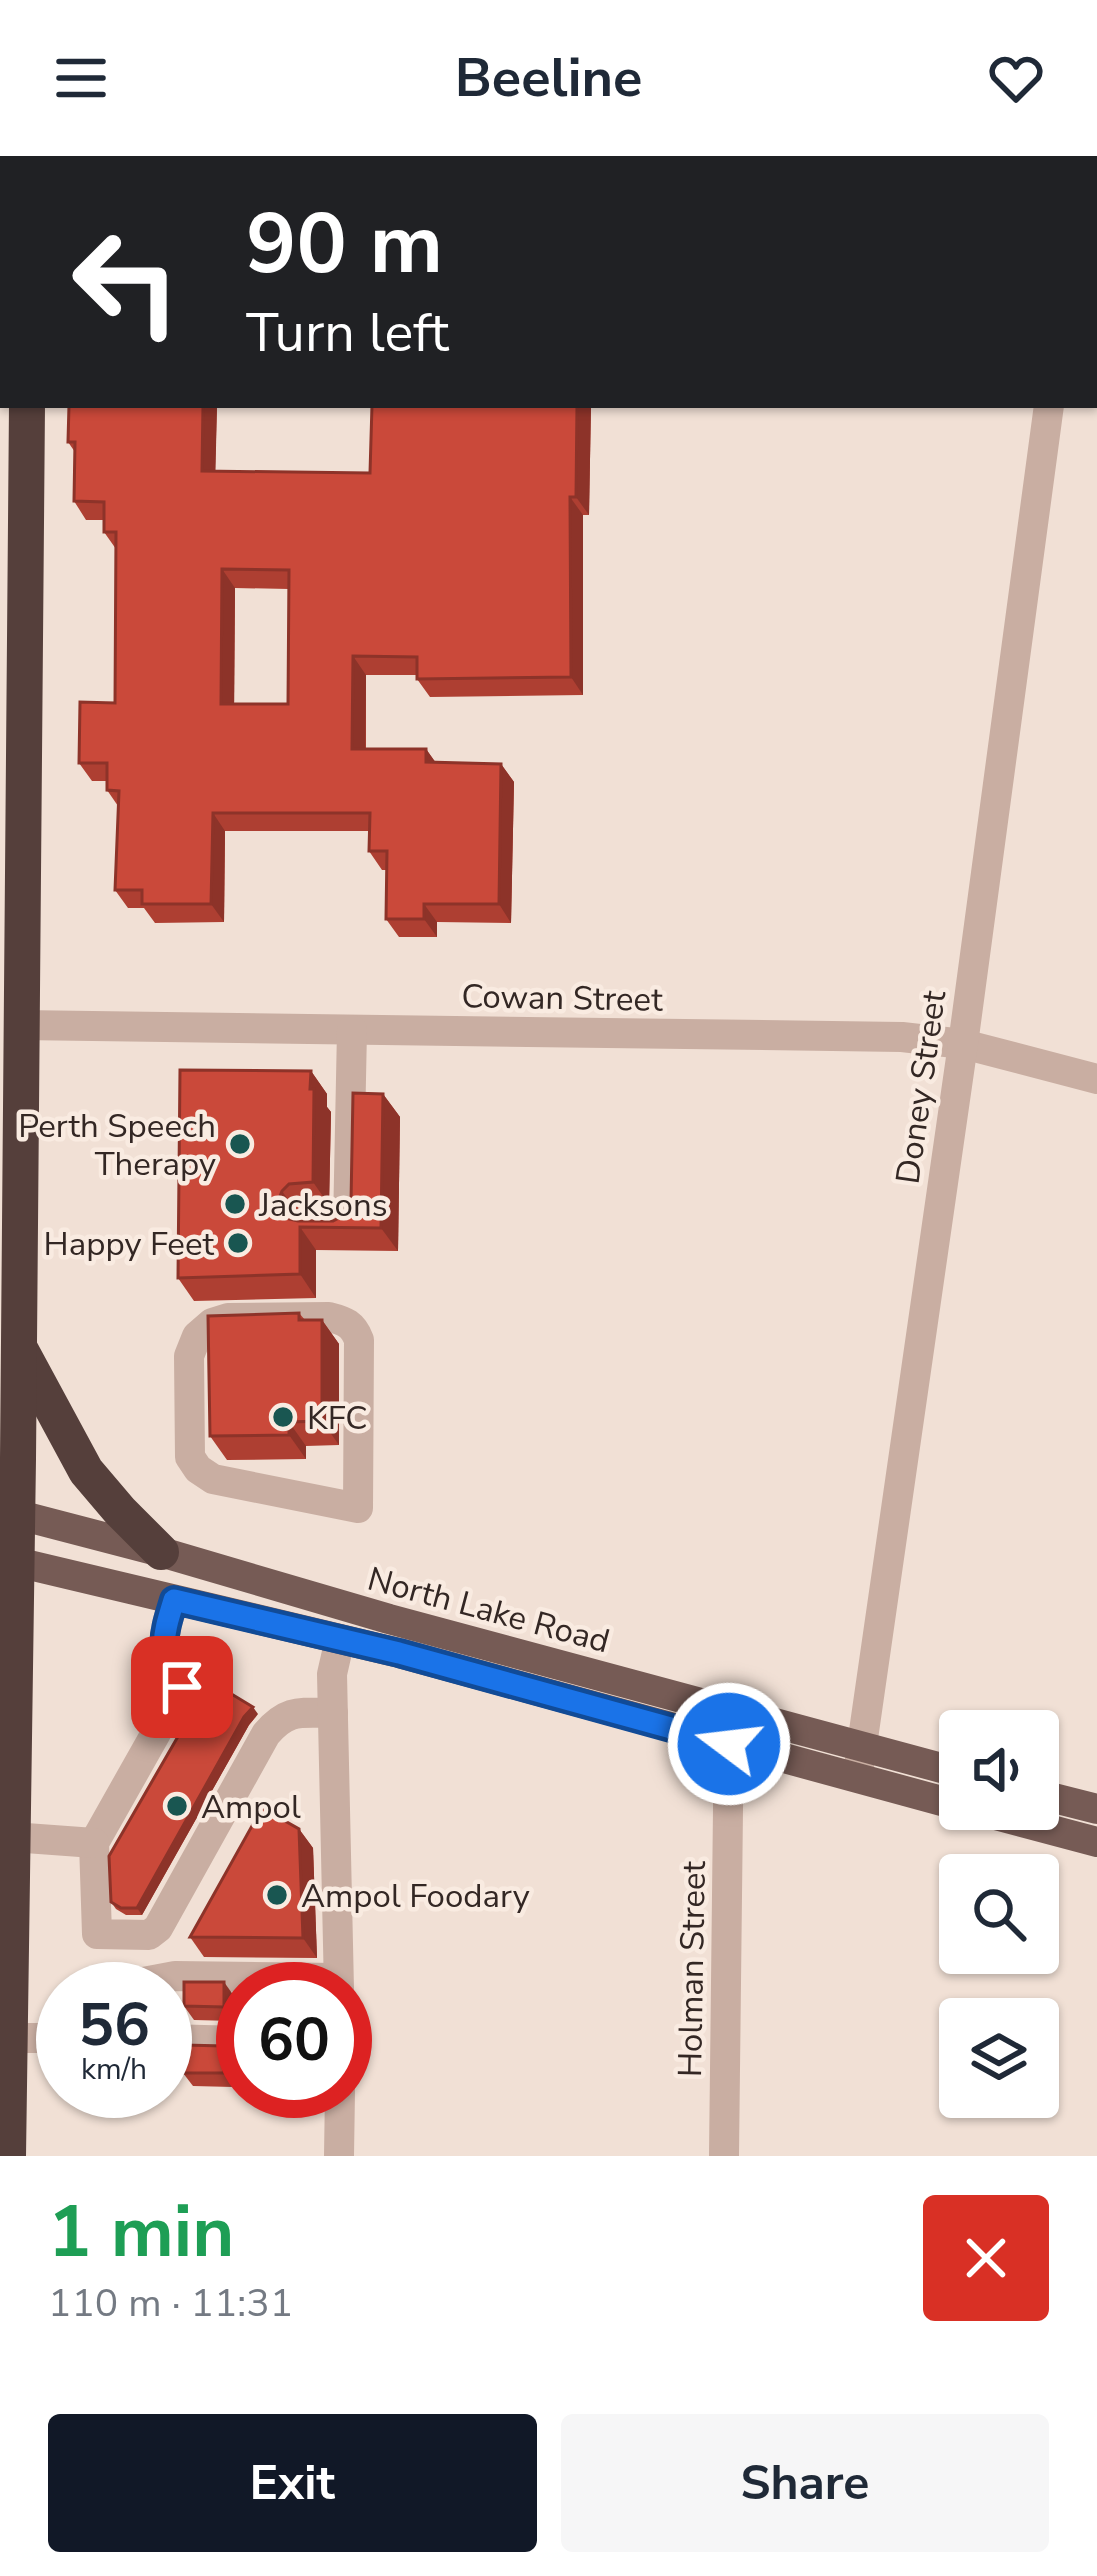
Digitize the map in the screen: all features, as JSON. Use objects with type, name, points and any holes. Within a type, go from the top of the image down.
[{"type":"highway","points":[[8,2156],[12,1837],[8,1512],[17,1344],[27,408]]},
{"type":"highway","points":[[17,1344],[86,1471],[161,1552]]},
{"type":"main road","name":"North Lake Road","points":[[8,1512],[729,1710],[939,1797]]},
{"type":"main road","name":"North Lake Road","points":[[8,1559],[482,1675],[729,1744],[939,1771]]},
{"type":"main road","points":[[1059,1799],[1097,1809]]},
{"type":"main road","points":[[1052,1830],[1097,1842]]},
{"type":"street","name":"Doney Street","points":[[859,1763],[963,1043],[1048,408]]},
{"type":"street","name":"Cowan Street","points":[[20,1025],[902,1037],[963,1043],[1097,1079]]},
{"type":"street","points":[[314,1225],[348,1226],[352,1030]]},
{"type":"street","points":[[329,1316],[354,1328],[359,1340],[358,1508],[213,1479],[198,1469],[190,1457],[189,1356],[197,1336],[212,1323],[229,1318],[329,1316]]},
{"type":"street","points":[[100,1962],[94,1843],[182,1687],[164,1652],[163,1637],[174,1600]]},
{"type":"street","points":[[339,1962],[332,1674],[340,1639]]},
{"type":"street","name":"Holman Street","points":[[724,2156],[729,1710]]},
{"type":"street","points":[[97,1934],[149,1935],[158,1928],[266,1734],[291,1713],[333,1713]]},
{"type":"street","points":[[12,1837],[94,1843]]},
{"type":"street","points":[[9,2038],[36,2038]]},
{"type":"street","points":[[339,2156],[340,2118]]},
{"type":"building","points":[[69,408],[203,408],[202,471],[370,473],[372,408],[577,408],[576,497],[570,497],[571,677],[417,679],[417,657],[353,656],[352,749],[426,749],[426,762],[501,764],[499,904],[424,904],[424,919],[386,919],[387,851],[369,851],[370,813],[213,813],[211,904],[142,904],[142,890],[115,890],[119,791],[107,790],[107,763],[79,763],[80,702],[115,703],[116,532],[104,532],[104,502],[74,501],[75,442],[68,442]],"holes":[[[222,569],[289,570],[288,704],[221,704]]]},
{"type":"building","points":[[180,1070],[311,1071],[313,1182],[289,1184],[278,1201],[289,1219],[298,1221],[333,1221],[348,1213],[353,1093],[383,1094],[381,1228],[300,1227],[300,1274],[178,1278]]},
{"type":"building","name":"KFC","points":[[299,1313],[299,1320],[322,1320],[322,1421],[289,1422],[289,1435],[210,1436],[208,1316]]},
{"type":"building","name":"Ampol","points":[[210,1681],[253,1707],[137,1908],[121,1908],[111,1902],[109,1856]]},
{"type":"building","name":"Ampol Foodary","points":[[262,1808],[299,1829],[303,1938],[190,1937]]},
{"type":"building","points":[[192,1982],[216,1982],[216,2007],[192,2006]]},
{"type":"building","points":[[192,2045],[216,2046],[216,2073],[192,2073]]},
{"type":"place","name":"Perth Speech Therapy","points":[[240,1144]]},
{"type":"place","name":"Jacksons","points":[[235,1204]]},
{"type":"place","name":"Happy Feet","points":[[238,1243]]},
{"type":"place","name":"KFC","points":[[283,1417]]},
{"type":"place","name":"Ampol","points":[[177,1806]]},
{"type":"place","name":"Ampol Foodary","points":[[277,1895]]},
{"type":"route","points":[[182,1687],[164,1652],[163,1637],[174,1600],[399,1653],[729,1744]]}]
